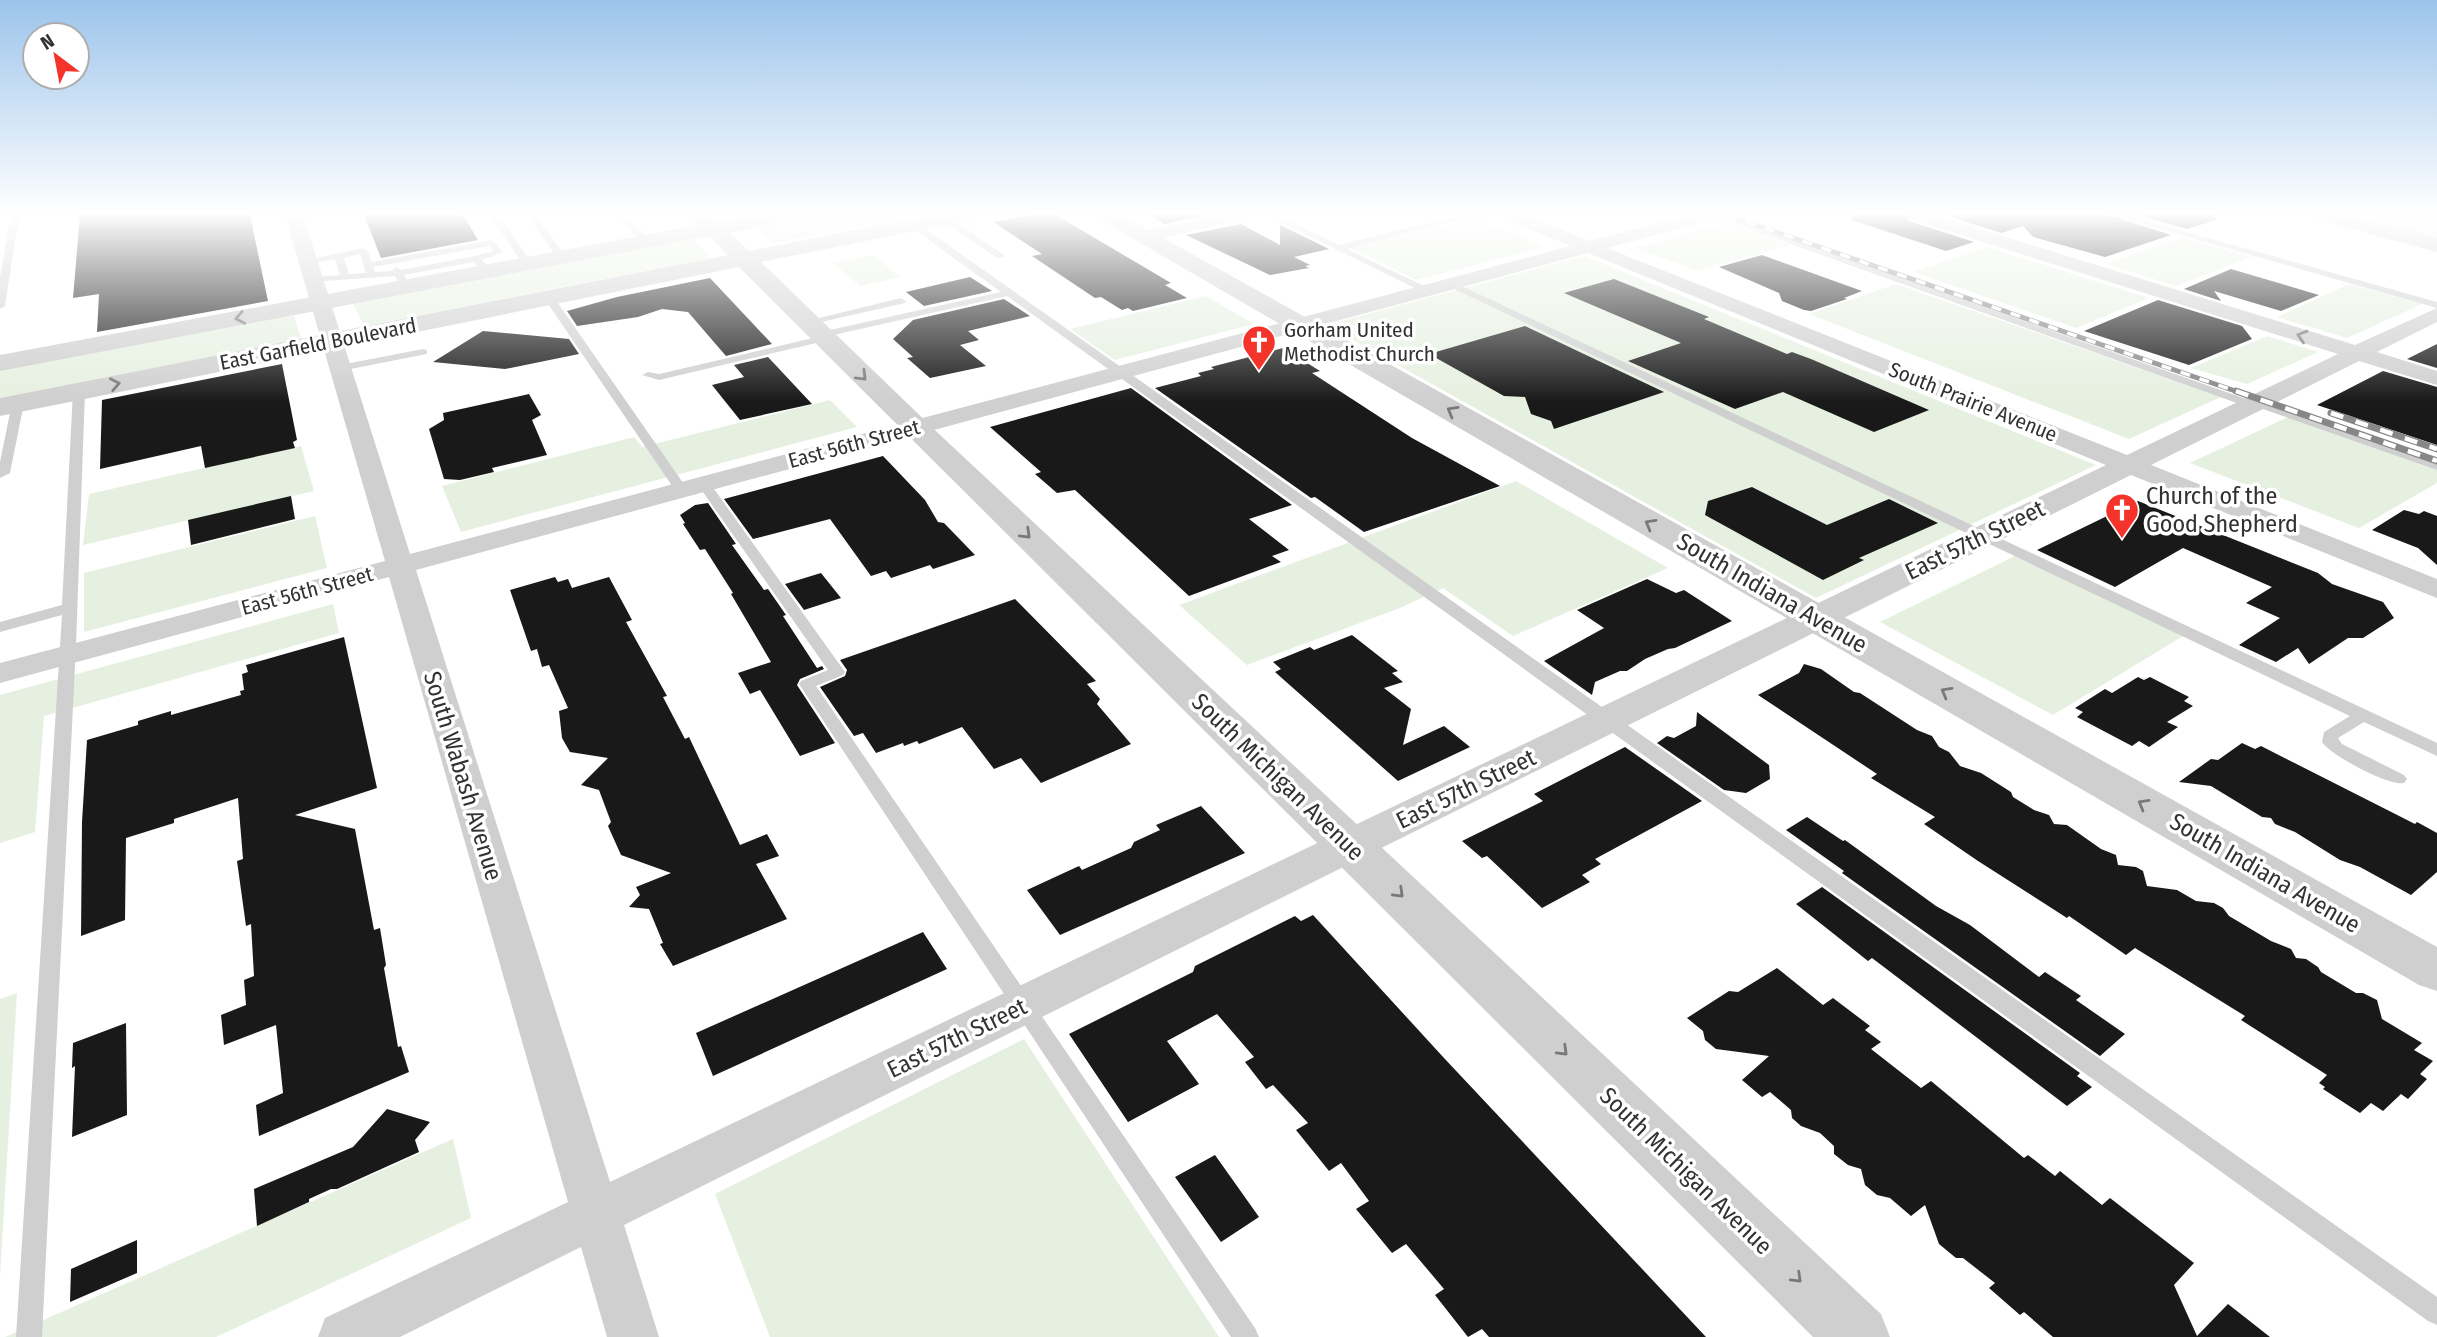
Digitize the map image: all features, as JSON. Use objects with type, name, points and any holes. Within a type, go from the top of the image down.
[{"type":"street","name":"East Garfield Boulevard","points":[[0,363],[316,277]]},
{"type":"street","name":"South Wabash Avenue","points":[[325,277],[337,354],[633,1337]]},
{"type":"street","name":"East Garfield Boulevard","points":[[9,405],[79,391],[337,354],[549,298],[652,277]]},
{"type":"street","name":"South Michigan Avenue","points":[[763,277],[915,428],[1858,1337]]},
{"type":"street","name":"South Indiana Avenue","points":[[1215,277],[2437,971]]},
{"type":"street","name":"East 56th Street","points":[[0,673],[1476,277]]},
{"type":"street","name":"South Prairie Avenue","points":[[1664,277],[2437,589]]},
{"type":"street","points":[[2115,277],[2437,378]]},
{"type":"street","name":"East 57th Street","points":[[344,1337],[2437,314]]},
{"type":"lane","points":[[0,306],[5,277]]},
{"type":"lane","points":[[987,277],[2437,1312]]},
{"type":"lane","points":[[1399,277],[1427,291]]},
{"type":"lane","points":[[1891,277],[2437,466]]},
{"type":"lane","points":[[2338,277],[2437,305]]},
{"type":"lane","points":[[1451,284],[2437,750]]},
{"type":"lane","points":[[648,375],[659,377],[818,332],[1009,293]]},
{"type":"lane","points":[[549,298],[837,672],[807,684],[1246,1337]]},
{"type":"lane","points":[[818,332],[901,301]]},
{"type":"lane","points":[[337,354],[424,352]]},
{"type":"lane","points":[[29,1337],[79,391]]},
{"type":"lane","points":[[0,474],[4,473],[9,405]]},
{"type":"lane","points":[[0,626],[69,608]]},
{"type":"lane","points":[[2362,715],[2330,736],[2330,742],[2336,748],[2398,779]]},
{"type":"green space","points":[[492,277],[611,277],[364,326],[353,304]]},
{"type":"green space","points":[[850,277],[899,277],[860,286]]},
{"type":"green space","points":[[1504,277],[1636,277],[2096,465],[1816,598],[1326,325]]},
{"type":"green space","points":[[1930,277],[2084,277],[2149,298],[2076,328]]},
{"type":"green space","points":[[2149,277],[2199,277],[2176,286]]},
{"type":"green space","points":[[1896,284],[2221,397],[2129,439],[1809,314]]},
{"type":"green space","points":[[2349,284],[2422,304],[2347,338],[2277,317]]},
{"type":"green space","points":[[1206,296],[1254,324],[1115,360],[1070,329]]},
{"type":"green space","points":[[294,315],[301,339],[0,398],[0,370]]},
{"type":"green space","points":[[2267,336],[2318,352],[2247,384],[2191,368]]},
{"type":"green space","points":[[830,400],[857,427],[461,532],[442,486],[634,437],[642,447]]},
{"type":"green space","points":[[2288,417],[2437,470],[2437,483],[2359,528],[2190,463]]},
{"type":"green space","points":[[301,446],[314,491],[83,545],[89,494]]},
{"type":"green space","points":[[1516,481],[1668,568],[1513,636],[1443,588],[1400,608],[1247,665],[1179,605]]},
{"type":"green space","points":[[315,516],[327,568],[84,632],[84,573]]},
{"type":"green space","points":[[2015,556],[2183,636],[2053,715],[1880,622]]},
{"type":"green space","points":[[333,604],[339,633],[44,716],[35,832],[0,843],[0,695]]},
{"type":"green space","points":[[17,993],[0,1277],[0,999]]},
{"type":"green space","points":[[1024,1039],[1219,1337],[770,1337],[715,1194]]},
{"type":"green space","points":[[453,1139],[471,1218],[216,1337],[5,1337]]},
{"type":"building","points":[[75,277],[263,277],[268,301],[97,332],[99,294],[73,298]]},
{"type":"building","points":[[968,277],[992,291],[924,306],[906,292]]},
{"type":"building","points":[[1064,277],[1162,277],[1171,283],[1165,285],[1187,298],[1133,311],[1128,308],[1122,310],[1101,297],[1095,298]]},
{"type":"building","points":[[1743,277],[1824,277],[1862,291],[1811,311],[1782,301],[1779,293]]},
{"type":"building","points":[[2211,277],[2259,277],[2319,295],[2281,311],[2214,291],[2221,301],[2184,289]]},
{"type":"building","points":[[710,278],[772,344],[726,356],[688,312],[662,309],[638,317],[577,326],[567,311],[617,297]]},
{"type":"building","points":[[1614,279],[1709,317],[1704,319],[1787,354],[1792,352],[1811,359],[1929,410],[1874,432],[1783,392],[1735,409],[1628,361],[1681,343],[1564,293]]},
{"type":"building","points":[[1004,299],[1030,316],[968,331],[979,340],[960,345],[986,366],[930,378],[907,358],[913,357],[893,339],[913,320]]},
{"type":"building","points":[[2158,300],[2242,326],[2252,339],[2189,365],[2084,331]]},
{"type":"building","points":[[1525,326],[1664,392],[1554,429],[1551,421],[1531,414],[1525,397],[1504,396],[1429,354]]},
{"type":"building","points":[[483,331],[569,339],[579,354],[505,369],[433,362]]},
{"type":"building","points":[[2437,344],[2437,368],[2407,359]]},
{"type":"building","points":[[1283,348],[1320,371],[1312,373],[1412,438],[1500,486],[1364,532],[1155,388],[1201,376],[1198,373],[1214,369],[1211,367]]},
{"type":"building","points":[[768,357],[812,404],[740,420],[712,385],[744,377],[734,365]]},
{"type":"building","points":[[282,364],[297,440],[293,442],[295,448],[205,468],[201,446],[100,469],[102,400]]},
{"type":"building","points":[[2383,371],[2437,387],[2437,445],[2317,405]]},
{"type":"building","points":[[1131,388],[1292,505],[1249,519],[1289,550],[1272,556],[1281,562],[1189,596],[1075,490],[1057,493],[1035,474],[1041,472],[990,427]]},
{"type":"building","points":[[529,394],[541,415],[532,420],[547,455],[492,468],[494,472],[460,480],[444,479],[429,429],[444,420],[443,413]]},
{"type":"building","points":[[883,456],[925,500],[938,522],[944,523],[975,555],[933,569],[930,565],[891,578],[886,571],[871,576],[830,519],[753,539],[724,499]]},
{"type":"building","points":[[1752,487],[1827,525],[1889,499],[1938,523],[1859,558],[1864,560],[1823,580],[1705,515],[1708,501]]},
{"type":"building","points":[[291,496],[295,519],[191,545],[188,520]]},
{"type":"building","points":[[2138,501],[2318,573],[2332,584],[2383,602],[2394,618],[2363,638],[2348,638],[2309,664],[2298,648],[2276,662],[2239,645],[2280,618],[2246,603],[2272,587],[2183,548],[2115,587],[2037,550]]},
{"type":"building","points":[[708,503],[736,544],[732,545],[764,590],[768,589],[786,615],[783,616],[817,668],[822,666],[824,669],[800,679],[797,685],[835,743],[800,756],[760,690],[750,694],[738,673],[771,662],[705,549],[700,550],[683,524],[685,523],[680,515],[695,505]]},
{"type":"building","points":[[2404,510],[2419,514],[2424,511],[2437,516],[2437,565],[2418,548],[2372,530]]},
{"type":"building","points":[[821,573],[841,598],[804,610],[785,584]]},
{"type":"building","points":[[555,577],[558,582],[568,579],[572,588],[609,577],[632,620],[626,622],[667,696],[663,697],[685,739],[689,737],[740,845],[767,834],[779,856],[756,864],[787,919],[673,966],[660,944],[663,943],[649,909],[629,907],[640,895],[636,887],[671,873],[621,855],[608,826],[611,822],[599,790],[581,785],[608,758],[570,752],[562,738],[559,711],[568,708],[549,665],[542,667],[537,649],[531,651],[510,590]]},
{"type":"building","points":[[1647,579],[1676,593],[1684,590],[1732,621],[1645,659],[1627,671],[1620,671],[1595,682],[1592,695],[1544,661],[1604,628],[1577,610]]},
{"type":"building","points":[[1015,599],[1096,681],[1087,684],[1100,699],[1097,704],[1131,744],[1041,783],[1021,758],[994,769],[962,727],[919,744],[917,741],[904,746],[903,743],[876,753],[863,733],[854,736],[820,687],[845,676],[847,670],[840,660]]},
{"type":"building","points":[[1352,635],[1398,671],[1392,673],[1403,682],[1384,688],[1411,709],[1403,745],[1444,726],[1470,747],[1398,781],[1275,672],[1281,669],[1273,662],[1310,647],[1314,650]]},
{"type":"building","points":[[344,637],[377,788],[295,815],[355,829],[374,930],[380,928],[398,1047],[401,1046],[409,1072],[259,1136],[256,1105],[283,1093],[276,1025],[224,1045],[221,1015],[246,1005],[244,980],[254,976],[251,924],[246,926],[237,861],[243,859],[238,798],[126,838],[125,920],[81,936],[82,822],[87,740],[138,725],[138,721],[171,711],[171,715],[241,695],[240,691],[244,690],[242,674],[248,672],[246,665]]},
{"type":"building","points":[[1804,664],[1821,669],[1854,692],[1860,693],[1917,730],[1932,736],[1939,747],[1949,752],[1960,766],[1981,773],[2034,810],[2049,815],[2054,824],[2067,825],[2101,849],[2116,855],[2118,865],[2136,867],[2143,871],[2147,886],[2177,890],[2196,901],[2214,903],[2223,908],[2229,916],[2271,941],[2291,949],[2296,958],[2306,959],[2321,972],[2356,993],[2363,993],[2377,1000],[2382,1019],[2422,1043],[2414,1050],[2433,1061],[2420,1074],[2427,1079],[2408,1099],[2401,1094],[2383,1111],[2371,1103],[2360,1113],[2323,1089],[2325,1087],[2319,1083],[2327,1075],[2241,1020],[2245,1016],[2135,948],[2126,955],[2069,916],[2067,918],[1978,861],[1924,824],[1935,817],[1871,778],[1877,774],[1758,695],[1799,673]]},
{"type":"building","points":[[2138,677],[2144,680],[2150,677],[2189,697],[2184,701],[2193,706],[2167,722],[2178,727],[2149,747],[2139,741],[2132,746],[2077,717],[2083,712],[2075,708],[2105,689],[2112,693]]},
{"type":"building","points":[[1697,712],[1769,765],[1770,779],[1746,793],[1724,790],[1657,743],[1667,736],[1674,738],[1696,726]]},
{"type":"building","points":[[2242,743],[2255,749],[2261,746],[2437,833],[2437,872],[2411,895],[2360,867],[2340,860],[2211,786],[2179,782],[2211,759],[2218,760]]},
{"type":"building","points":[[1625,747],[1702,801],[1595,859],[1601,864],[1582,875],[1590,882],[1542,908],[1487,856],[1482,858],[1462,841],[1543,801],[1534,794]]},
{"type":"building","points":[[1201,806],[1245,853],[1060,935],[1027,890],[1079,866],[1082,870],[1131,848],[1134,842],[1160,830],[1156,825]]},
{"type":"building","points":[[1807,817],[1845,840],[1936,906],[1970,925],[2039,977],[2045,972],[2081,996],[2076,1000],[2125,1034],[2100,1056],[1842,873],[1844,871],[1786,830]]},
{"type":"building","points":[[1822,887],[2080,1073],[2077,1076],[2092,1087],[2067,1106],[1872,958],[1868,961],[1796,904]]},
{"type":"building","points":[[1313,915],[1706,1337],[1489,1337],[1482,1329],[1468,1337],[1435,1295],[1444,1289],[1406,1244],[1392,1253],[1356,1209],[1369,1201],[1341,1163],[1329,1171],[1296,1130],[1308,1123],[1273,1085],[1266,1089],[1245,1062],[1254,1057],[1217,1014],[1167,1041],[1199,1084],[1128,1122],[1069,1034],[1193,972],[1195,966],[1295,916],[1301,921]]},
{"type":"building","points":[[923,932],[947,969],[713,1076],[696,1033]]},
{"type":"building","points":[[1777,968],[1823,1005],[1833,998],[1870,1026],[1865,1030],[1881,1042],[1871,1049],[1921,1088],[1931,1081],[2024,1158],[2028,1155],[2055,1176],[2060,1171],[2102,1205],[2110,1198],[2194,1263],[2174,1285],[2197,1336],[2228,1304],[2270,1337],[2053,1337],[2024,1312],[2020,1315],[1989,1288],[1995,1283],[1963,1258],[1956,1258],[1939,1244],[1925,1205],[1911,1216],[1890,1198],[1877,1195],[1865,1185],[1861,1169],[1848,1165],[1834,1154],[1834,1146],[1820,1133],[1801,1126],[1792,1118],[1791,1110],[1770,1092],[1762,1097],[1742,1080],[1769,1056],[1716,1049],[1705,1040],[1703,1031],[1687,1018],[1729,991],[1738,992]]},
{"type":"building","points":[[126,1023],[127,1115],[72,1137],[75,1066],[72,1068],[73,1043]]},
{"type":"building","points":[[387,1109],[430,1122],[415,1140],[419,1152],[309,1199],[309,1202],[257,1226],[254,1189],[353,1147]]},
{"type":"building","points":[[1215,1155],[1259,1217],[1221,1242],[1175,1177]]},
{"type":"building","points":[[137,1240],[137,1273],[70,1302],[71,1269]]},
{"type":"railway","points":[[1907,277],[2241,393]]},
{"type":"railway","points":[[2236,391],[2437,461]]},
{"type":"railway","points":[[2331,413],[2437,449]]},
{"type":"place","name":"Gorham United Methodist Church","points":[[1259,372]]},
{"type":"place","name":"Church of the Good Shepherd","points":[[2122,540]]}]
